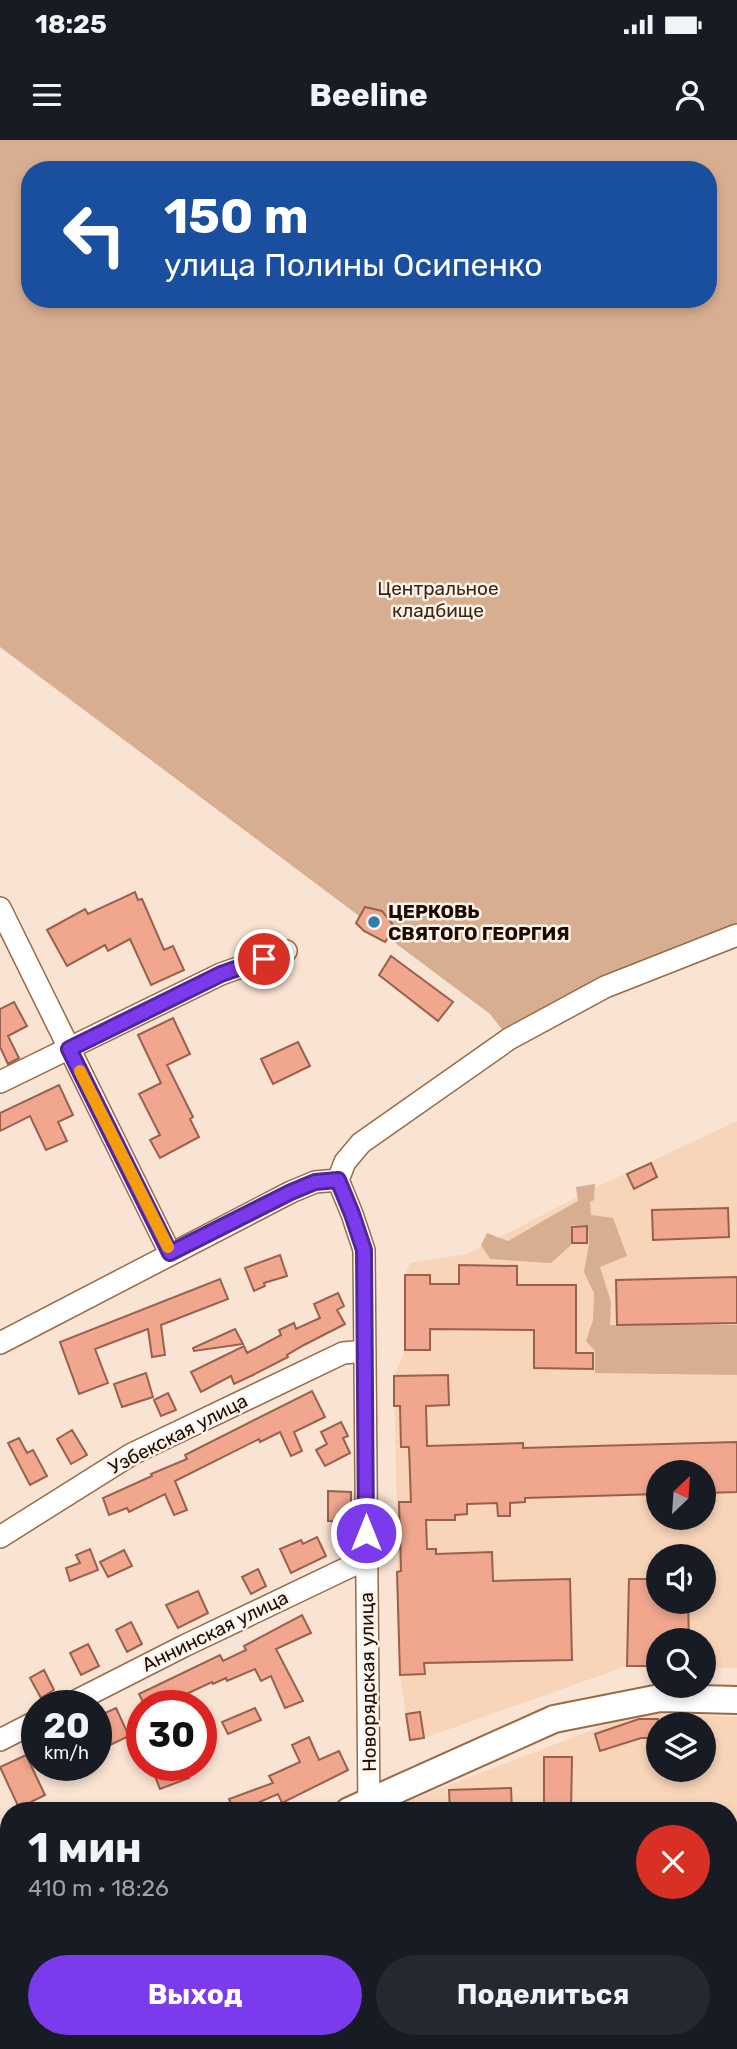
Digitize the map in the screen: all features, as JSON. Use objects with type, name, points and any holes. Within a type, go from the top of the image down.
[{"type":"main road","points":[[377,1802],[554,1719],[660,1698],[737,1700]]},
{"type":"street","points":[[0,908],[170,1253]]},
{"type":"street","points":[[0,1343],[291,1192],[315,1182],[338,1180],[345,1162],[361,1143],[509,1039],[605,987],[737,935]]},
{"type":"street","points":[[0,1082],[221,974],[286,951]]},
{"type":"street","name":"Новорядская улица","points":[[338,1180],[364,1250],[366,1559],[362,1802]]},
{"type":"street","name":"Узбекская улица","points":[[0,1537],[132,1454],[343,1353],[365,1351]]},
{"type":"street","name":"Аннинская улица","points":[[97,1690],[366,1559]]},
{"type":"street","points":[[0,1740],[21,1729]]},
{"type":"shaded area","points":[[737,1121],[737,1668],[716,1667],[716,1628],[646,1628],[646,1666],[627,1666],[424,1738],[410,1740],[400,1675],[394,1376],[405,1350],[405,1275],[410,1263],[467,1254],[601,1185]]},
{"type":"shaded area","points":[[636,1713],[646,1713],[646,1782],[716,1782],[716,1716],[737,1717],[737,1802],[405,1802]]},
{"type":"green space","name":"Центральное кладбище","points":[[0,140],[737,140],[737,945],[620,991],[516,1047],[490,1014],[0,647]]},
{"type":"green space","points":[[595,1184],[594,1200],[590,1202],[591,1215],[613,1218],[627,1256],[600,1267],[611,1302],[610,1325],[737,1325],[737,1375],[595,1373],[595,1351],[586,1341],[593,1320],[594,1293],[584,1272],[589,1244],[588,1225],[571,1225],[571,1245],[551,1263],[490,1259],[481,1245],[487,1233],[508,1241],[578,1201],[576,1187]]},
{"type":"building","points":[[135,892],[138,900],[142,899],[164,950],[173,946],[184,970],[151,985],[130,939],[108,951],[105,945],[67,966],[47,930],[85,909],[88,914]]},
{"type":"building","name":"ЦЕРКОВЬ СВЯТОГО ГЕОРГИЯ","points":[[365,907],[382,911],[393,925],[394,930],[385,942],[364,931],[356,923]]},
{"type":"building","points":[[391,956],[453,1002],[438,1021],[379,975]]},
{"type":"building","points":[[14,1002],[27,1026],[8,1036],[19,1058],[8,1064],[0,1047],[0,1009]]},
{"type":"building","points":[[173,1018],[190,1054],[167,1065],[193,1117],[190,1119],[199,1137],[160,1158],[150,1140],[160,1135],[139,1094],[161,1083],[138,1035]]},
{"type":"building","points":[[298,1042],[310,1066],[273,1084],[261,1059]]},
{"type":"building","points":[[59,1085],[73,1115],[58,1122],[67,1141],[46,1150],[30,1116],[0,1131],[0,1113]]},
{"type":"building","points":[[651,1163],[657,1177],[634,1189],[627,1174]]},
{"type":"building","points":[[728,1208],[729,1237],[653,1240],[652,1210]]},
{"type":"building","points":[[587,1226],[587,1243],[572,1243],[572,1227]]},
{"type":"building","points":[[280,1255],[287,1276],[264,1283],[265,1286],[254,1291],[245,1268]]},
{"type":"building","points":[[459,1265],[517,1266],[517,1285],[576,1285],[576,1353],[593,1353],[593,1369],[534,1368],[534,1330],[430,1329],[430,1350],[405,1350],[405,1275],[430,1275],[430,1284],[459,1284]]},
{"type":"building","points":[[737,1277],[737,1323],[617,1325],[616,1280]]},
{"type":"building","points":[[220,1279],[228,1299],[161,1325],[165,1355],[152,1357],[148,1329],[95,1349],[108,1383],[79,1394],[60,1342]]},
{"type":"building","points":[[338,1293],[344,1306],[337,1310],[345,1324],[234,1384],[231,1376],[201,1392],[191,1372],[244,1346],[247,1353],[281,1335],[279,1330],[294,1323],[296,1329],[320,1318],[314,1304]]},
{"type":"building","points":[[235,1329],[243,1344],[194,1351],[193,1348]]},
{"type":"building","points":[[146,1373],[153,1397],[122,1407],[114,1384]]},
{"type":"building","points":[[448,1375],[449,1405],[426,1406],[427,1446],[523,1443],[523,1448],[737,1442],[737,1492],[716,1493],[716,1460],[646,1460],[646,1494],[525,1498],[525,1502],[510,1503],[510,1516],[498,1516],[497,1503],[467,1504],[467,1514],[455,1515],[455,1520],[426,1520],[427,1549],[436,1549],[436,1554],[492,1552],[493,1581],[570,1579],[572,1660],[424,1663],[425,1674],[400,1675],[397,1572],[401,1571],[399,1502],[411,1502],[409,1447],[401,1447],[400,1406],[394,1406],[394,1376]]},
{"type":"building","points":[[312,1391],[325,1417],[294,1432],[302,1451],[291,1456],[280,1432],[260,1442],[259,1439],[175,1481],[187,1510],[174,1515],[165,1494],[129,1512],[127,1508],[109,1515],[103,1498],[187,1459],[185,1455]]},
{"type":"building","points":[[168,1393],[176,1410],[161,1416],[154,1400]]},
{"type":"building","points":[[341,1422],[348,1436],[343,1438],[350,1453],[325,1466],[316,1450],[327,1444],[321,1432]]},
{"type":"building","points":[[72,1430],[87,1455],[71,1464],[57,1439]]},
{"type":"building","points":[[19,1438],[27,1453],[33,1450],[47,1476],[30,1485],[8,1443]]},
{"type":"building","points":[[328,1491],[351,1492],[351,1522],[328,1521]]},
{"type":"building","points":[[317,1537],[326,1556],[291,1573],[280,1549],[301,1540],[303,1544]]},
{"type":"building","points":[[90,1549],[98,1570],[70,1581],[66,1568],[80,1563],[76,1555]]},
{"type":"building","points":[[124,1550],[132,1566],[108,1577],[100,1562]]},
{"type":"building","points":[[258,1569],[266,1586],[251,1594],[242,1577]]},
{"type":"building","points":[[629,1579],[646,1579],[646,1614],[688,1614],[689,1628],[646,1628],[646,1666],[627,1666]]},
{"type":"building","points":[[198,1591],[208,1613],[178,1628],[166,1605]]},
{"type":"building","points":[[302,1615],[311,1633],[276,1649],[303,1701],[285,1708],[271,1676],[261,1681],[255,1669],[195,1690],[147,1690],[220,1655],[223,1661],[246,1650],[244,1646]]},
{"type":"building","points":[[131,1622],[142,1644],[127,1652],[116,1630]]},
{"type":"building","points":[[88,1644],[99,1666],[81,1675],[70,1653]]},
{"type":"building","points":[[44,1670],[54,1690],[37,1690],[30,1678]]},
{"type":"building","points":[[116,1708],[126,1730],[126,1737],[112,1744],[112,1710]]},
{"type":"building","points":[[255,1708],[261,1720],[228,1734],[222,1722]]},
{"type":"building","points":[[420,1712],[424,1738],[410,1740],[406,1714]]},
{"type":"building","points":[[646,1719],[646,1738],[600,1751],[595,1734]]},
{"type":"building","points":[[309,1737],[319,1760],[339,1751],[348,1770],[284,1802],[278,1794],[260,1802],[230,1802],[229,1799],[273,1783],[269,1776],[300,1762],[292,1745]]},
{"type":"building","points":[[21,1757],[21,1781],[38,1781],[45,1795],[31,1802],[16,1802],[0,1767]]},
{"type":"building","points":[[544,1757],[572,1757],[571,1802],[544,1802]]},
{"type":"building","points":[[157,1781],[181,1781],[160,1789]]},
{"type":"building","points":[[511,1788],[512,1802],[450,1802],[449,1790]]},
{"type":"slow traffic","points":[[80,1071],[168,1247]]},
{"type":"place","name":"ЦЕРКОВЬ СВЯТОГО ГЕОРГИЯ","points":[[374,922]]},
{"type":"route","points":[[264,959],[221,974],[69,1049],[170,1253],[291,1192],[315,1182],[338,1180],[364,1250],[366,1533]]}]
